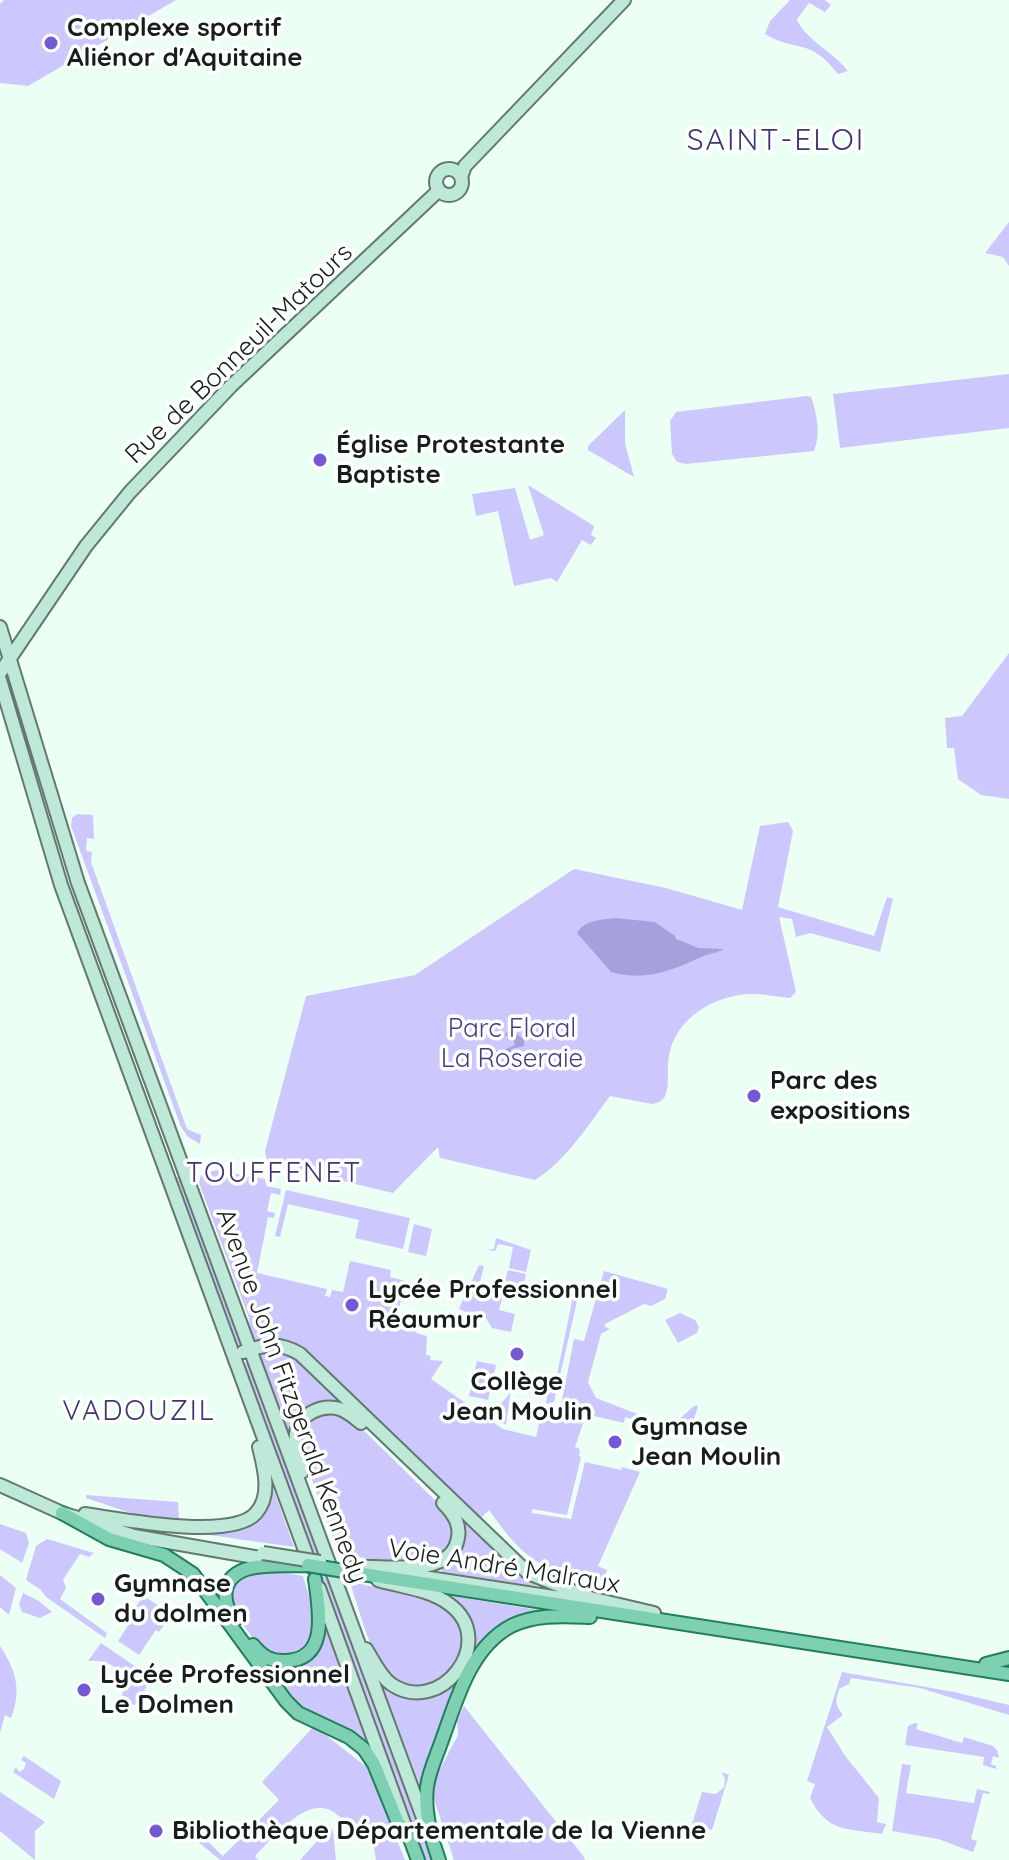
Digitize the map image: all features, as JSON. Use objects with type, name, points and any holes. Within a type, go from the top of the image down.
[{"type":"main road","points":[[459,171],[624,0]]},
{"type":"main road","points":[[445,170],[459,171],[462,184],[458,191],[449,195],[439,191],[438,175],[445,170]]},
{"type":"main road","name":"Rue de Bonneuil-Matours","points":[[0,676],[5,654],[28,632],[86,546],[130,492],[231,386],[439,191]]},
{"type":"main road","points":[[0,626],[11,632],[28,632]]},
{"type":"main road","name":"Avenue John Fitzgerald Kennedy","points":[[0,626],[5,654],[18,686],[77,879],[439,1860]]},
{"type":"main road","points":[[0,676],[18,686]]},
{"type":"main road","name":"Avenue John Fitzgerald Kennedy","points":[[0,676],[61,885],[418,1860]]},
{"type":"main road","points":[[232,1355],[250,1349],[283,1345],[300,1354],[528,1573],[590,1598],[654,1616]]},
{"type":"main road","points":[[85,1514],[193,1527],[222,1527],[241,1524],[249,1519],[262,1503],[266,1478],[244,1388]]},
{"type":"main road","points":[[316,1529],[296,1447],[297,1429],[301,1421],[318,1409],[342,1409],[369,1430],[451,1511],[459,1531],[453,1552],[435,1565],[355,1570]]},
{"type":"main road","name":"Voie André Malraux","points":[[0,1478],[85,1514],[157,1534],[308,1565],[355,1570]]},
{"type":"main road","name":"Voie André Malraux","points":[[0,1485],[62,1513],[134,1536],[1009,1667]]},
{"type":"main road","points":[[62,1513],[109,1539],[164,1555],[193,1574],[286,1701],[298,1713],[349,1737],[364,1749],[374,1764],[398,1823],[409,1836]]},
{"type":"main road","points":[[308,1565],[250,1568],[232,1577],[227,1585],[226,1604],[231,1615],[266,1658],[274,1661],[297,1660],[308,1654],[315,1645],[320,1619],[315,1579]]},
{"type":"main road","points":[[354,1632],[382,1675],[405,1691],[436,1689],[459,1670],[467,1655],[465,1627],[461,1616],[450,1605],[434,1595],[355,1570]]},
{"type":"main road","points":[[434,1847],[426,1800],[428,1780],[470,1669],[493,1639],[510,1627],[541,1617],[654,1616]]},
{"type":"main road","name":"Voie André Malraux","points":[[654,1616],[1009,1674]]},
{"type":"main road","points":[[986,1664],[1009,1658]]},
{"type":"green space","name":"Complexe sportif Aliénor d'Aquitaine","points":[[4,0],[176,0],[28,86],[0,83],[0,4]]},
{"type":"green space","points":[[790,0],[825,0],[831,5],[825,12],[809,3],[797,19],[806,33],[848,71],[838,74],[811,50],[765,34],[770,21]]},
{"type":"green space","points":[[1009,222],[1009,266],[1003,257],[985,253]]},
{"type":"green space","points":[[1009,374],[1009,428],[840,448],[833,394]]},
{"type":"green space","points":[[811,397],[817,424],[814,451],[686,464],[677,462],[672,454],[670,421],[676,412]]},
{"type":"green space","points":[[625,410],[625,443],[634,477],[588,450],[588,446]]},
{"type":"green space","points":[[528,485],[594,526],[591,535],[596,538],[591,545],[582,540],[557,582],[551,578],[514,586],[498,511],[476,516],[472,494],[515,488],[530,540],[544,535]]},
{"type":"green space","points":[[1009,653],[1009,799],[981,795],[958,779],[954,748],[947,748],[945,718],[962,716]]},
{"type":"green space","points":[[77,814],[93,815],[94,839],[87,838],[86,851],[92,852],[91,862],[187,1129],[201,1135],[200,1144],[188,1137],[181,1127],[71,826],[72,818]]},
{"type":"green space","name":"Parc Floral La Roseraie","points":[[788,822],[793,831],[778,907],[874,936],[887,897],[893,899],[880,952],[810,933],[796,937],[792,919],[779,917],[796,992],[790,998],[739,995],[725,998],[699,1011],[679,1030],[673,1042],[668,1061],[667,1089],[661,1101],[652,1104],[610,1096],[566,1153],[535,1180],[440,1158],[438,1147],[393,1193],[275,1165],[266,1158],[265,1151],[306,996],[415,975],[574,869],[666,888],[742,910],[760,826]]},
{"type":"green space","points":[[216,1170],[265,1179],[266,1186],[281,1189],[280,1195],[271,1193],[267,1211],[275,1213],[274,1218],[268,1217],[257,1273],[327,1289],[325,1296],[330,1297],[332,1290],[343,1292],[350,1261],[391,1270],[390,1277],[405,1281],[396,1323],[417,1328],[416,1333],[427,1336],[426,1355],[431,1356],[430,1360],[443,1361],[431,1379],[503,1429],[536,1437],[540,1419],[558,1421],[574,1339],[584,1341],[604,1271],[668,1289],[665,1299],[651,1306],[644,1304],[605,1324],[610,1329],[601,1334],[588,1382],[596,1398],[684,1432],[688,1423],[678,1420],[698,1406],[688,1439],[625,1417],[624,1423],[594,1416],[595,1411],[588,1409],[575,1447],[580,1449],[581,1457],[567,1515],[532,1509],[532,1513],[571,1519],[585,1462],[640,1472],[598,1566],[607,1570],[603,1581],[564,1573],[536,1561],[513,1541],[489,1510],[477,1522],[297,1346],[280,1341],[253,1342],[249,1318],[199,1183],[201,1175]]},
{"type":"green space","points":[[175,1177],[181,1177],[244,1346],[237,1351]]},
{"type":"green space","points":[[286,1190],[410,1218],[403,1249],[355,1238],[359,1220],[288,1204],[280,1237],[275,1236]]},
{"type":"green space","points":[[414,1224],[432,1229],[426,1256],[408,1252]]},
{"type":"green space","points":[[496,1238],[531,1250],[526,1272],[509,1268],[513,1247],[498,1244],[495,1251],[487,1250],[494,1249]]},
{"type":"green space","points":[[479,1265],[484,1266],[480,1282],[503,1288],[508,1270],[526,1274],[522,1296],[503,1295],[499,1310],[515,1314],[511,1332],[492,1328],[486,1318],[459,1309]]},
{"type":"green space","points":[[575,1287],[580,1288],[554,1402],[546,1404],[547,1397],[515,1386],[522,1376],[531,1378],[531,1384],[554,1389]]},
{"type":"green space","points":[[680,1313],[695,1320],[699,1327],[697,1333],[678,1343],[665,1320]]},
{"type":"green space","points":[[288,1350],[347,1404],[323,1404],[290,1438],[258,1354]]},
{"type":"green space","points":[[249,1361],[434,1860],[423,1860],[241,1366]]},
{"type":"green space","points":[[477,1361],[496,1365],[488,1400],[469,1396]]},
{"type":"green space","points":[[511,1392],[506,1425],[485,1410],[497,1406]]},
{"type":"green space","points":[[321,1412],[338,1412],[355,1422],[444,1509],[453,1535],[451,1544],[443,1553],[417,1562],[383,1561],[339,1554],[303,1455],[302,1435],[306,1425]]},
{"type":"green space","points":[[271,1482],[294,1547],[174,1530],[246,1526]]},
{"type":"green space","points":[[86,1495],[178,1502],[179,1518],[144,1516],[86,1498]]},
{"type":"green space","points":[[460,1514],[535,1582],[535,1586],[442,1572],[442,1566],[450,1561]]},
{"type":"green space","points":[[0,1524],[26,1533],[29,1543],[22,1563],[0,1549]]},
{"type":"green space","points":[[47,1539],[94,1553],[89,1557],[80,1554],[63,1580],[66,1588],[60,1599],[107,1633],[105,1638],[26,1580],[36,1546]]},
{"type":"green space","points":[[275,1571],[303,1576],[315,1623],[307,1647],[285,1657],[261,1648],[231,1602],[230,1592],[239,1579]]},
{"type":"green space","points":[[0,1575],[16,1588],[9,1615],[0,1607]]},
{"type":"green space","points":[[350,1583],[412,1595],[440,1606],[455,1621],[461,1638],[459,1655],[451,1670],[439,1681],[424,1688],[408,1687],[392,1678],[372,1647]]},
{"type":"green space","points":[[23,1593],[52,1612],[40,1618],[22,1612],[19,1604]]},
{"type":"green space","points":[[445,1595],[538,1610],[538,1614],[475,1654],[469,1652],[470,1640]]},
{"type":"green space","points":[[142,1598],[168,1612],[170,1617],[159,1632],[156,1630],[139,1655],[118,1641]]},
{"type":"green space","points":[[325,1622],[375,1757],[297,1708],[256,1653],[297,1665]]},
{"type":"green space","points":[[101,1643],[152,1678],[135,1705],[120,1701],[124,1683],[118,1670],[105,1662],[88,1661]]},
{"type":"green space","points":[[0,1646],[10,1663],[17,1689],[11,1718],[5,1715],[0,1733]]},
{"type":"green space","points":[[842,1672],[1009,1705],[1009,1715],[920,1688],[851,1678],[849,1684],[839,1689],[837,1697],[837,1706],[843,1715],[827,1727],[879,1798],[877,1822],[886,1824],[882,1834],[839,1827],[824,1818],[817,1809],[810,1798],[815,1784],[807,1781]]},
{"type":"green space","points":[[457,1679],[461,1681],[421,1788],[381,1682],[404,1694]]},
{"type":"green space","points":[[464,1706],[585,1860],[454,1860],[433,1796],[433,1782],[458,1735],[457,1720]]},
{"type":"green space","points":[[918,1724],[916,1729],[962,1743],[964,1737],[993,1746],[999,1758],[993,1756],[991,1764],[996,1769],[983,1765],[984,1757],[905,1745],[908,1726]]},
{"type":"green space","points":[[314,1726],[368,1768],[405,1860],[376,1860],[373,1842],[353,1837],[342,1819],[329,1810],[317,1808],[304,1812],[278,1832],[255,1856],[258,1860],[220,1860],[197,1841],[202,1836],[223,1856],[279,1800],[262,1782]]},
{"type":"green space","points":[[24,1756],[61,1781],[54,1799],[13,1772],[16,1767],[19,1772],[24,1769],[26,1763],[21,1760]]},
{"type":"green space","points":[[902,1764],[911,1765],[906,1793],[974,1803],[977,1789],[990,1792],[983,1793],[971,1839],[977,1841],[973,1852],[938,1839],[892,1831]]},
{"type":"green space","points":[[721,1772],[729,1775],[712,1830],[692,1824],[702,1792],[716,1794],[724,1787],[725,1778]]},
{"type":"green space","points":[[0,1792],[45,1822],[35,1831],[35,1860],[0,1831]]},
{"type":"green space","points":[[319,1823],[328,1824],[333,1831],[336,1860],[300,1860],[318,1840],[309,1831]]},
{"type":"shaded area","points":[[615,918],[655,922],[676,939],[699,948],[724,949],[660,973],[637,976],[611,972],[577,933],[588,923]]},
{"type":"shaded area","points":[[509,1029],[524,1039],[524,1046],[511,1049],[513,1055],[510,1059],[496,1054],[482,1070],[483,1061],[492,1056],[491,1050],[502,1051],[515,1045],[505,1035]]},
{"type":"place","name":"Complexe sportif Aliénor d'Aquitaine","points":[[51,43]]},
{"type":"place","name":"Église Protestante Baptiste","points":[[320,460]]},
{"type":"place","name":"Parc des expositions","points":[[754,1096]]},
{"type":"place","name":"Lycée Professionnel Réaumur","points":[[352,1305]]},
{"type":"place","name":"Collège Jean Moulin","points":[[517,1354]]},
{"type":"place","name":"Gymnase Jean Moulin","points":[[615,1442]]},
{"type":"place","name":"Gymnase du dolmen","points":[[98,1599]]},
{"type":"place","name":"Lycée Professionnel Le Dolmen","points":[[84,1690]]},
{"type":"place","name":"Bibliothèque Départementale de la Vienne","points":[[156,1831]]},
{"type":"district","name":"SAINT-ELOI","points":[[776,141]]},
{"type":"district","name":"TOUFFENET","points":[[274,1174]]},
{"type":"district","name":"VADOUZIL","points":[[139,1412]]}]
